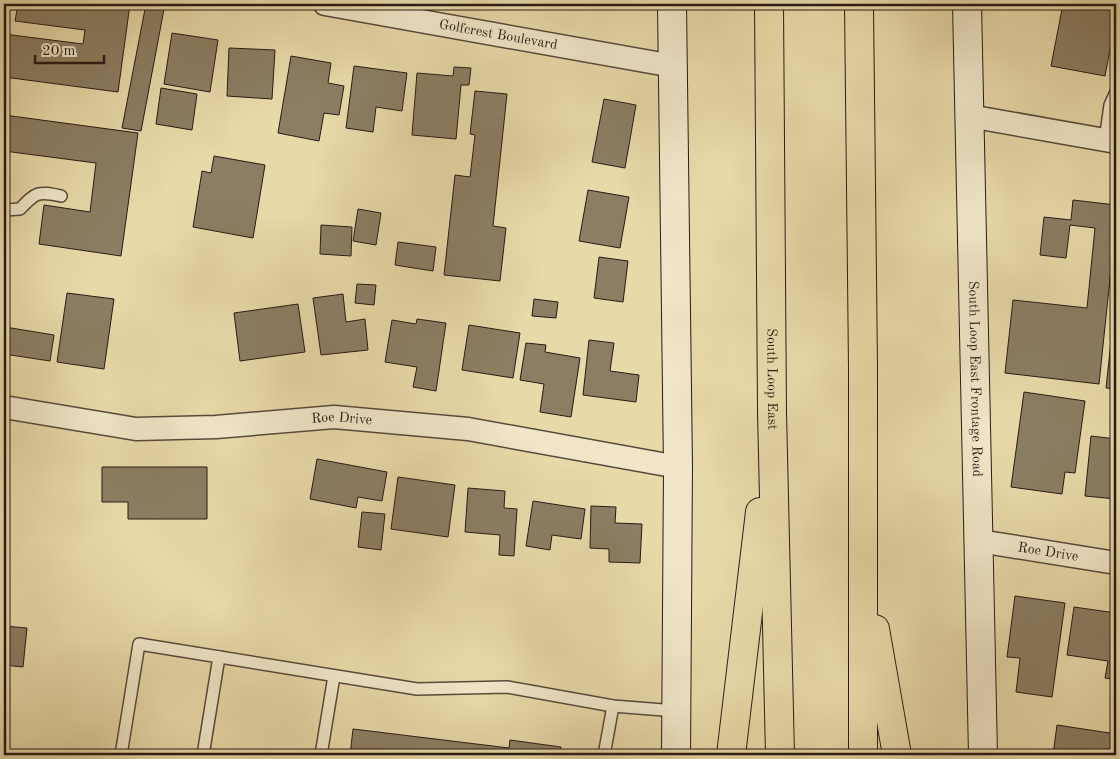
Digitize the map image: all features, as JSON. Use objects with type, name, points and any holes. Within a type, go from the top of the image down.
[{"type":"highway","name":"South Loop East","points":[[769,4],[772,412],[780,755]]},
{"type":"highway","points":[[859,4],[863,368],[863,755]]},
{"type":"highway","points":[[732,755],[772,412]]},
{"type":"highway","points":[[862,552],[897,755]]},
{"type":"main road","points":[[672,4],[678,467],[676,755]]},
{"type":"main road","name":"South Loop East Frontage Road","points":[[967,4],[983,755]]},
{"type":"street","name":"Golfcrest Boulevard","points":[[325,4],[673,66]]},
{"type":"street","points":[[969,116],[1110,141]]},
{"type":"street","name":"Roe Drive","points":[[4,407],[136,429],[216,427],[334,417],[468,429],[678,467]]},
{"type":"street","name":"Roe Drive","points":[[979,541],[1116,563]]},
{"type":"lane","points":[[1110,141],[1110,105],[1116,92]]},
{"type":"lane","points":[[4,210],[20,209],[32,196],[42,192],[61,196]]},
{"type":"lane","points":[[121,755],[139,644],[417,689],[507,687],[613,706],[676,711]]},
{"type":"lane","points":[[202,755],[219,657]]},
{"type":"lane","points":[[321,755],[334,676]]},
{"type":"lane","points":[[604,755],[613,706]]},
{"type":"building","points":[[18,4],[130,4],[118,92],[4,77],[4,34],[83,44],[85,30],[15,21]]},
{"type":"building","points":[[146,4],[165,4],[141,131],[122,128]]},
{"type":"building","points":[[1063,4],[1116,4],[1116,18],[1105,76],[1051,66]]},
{"type":"building","points":[[172,33],[218,40],[210,92],[164,84]]},
{"type":"building","points":[[229,48],[275,50],[272,99],[227,96]]},
{"type":"building","points":[[291,56],[331,63],[328,83],[344,86],[339,115],[324,113],[319,141],[278,133]]},
{"type":"building","points":[[354,66],[407,73],[402,111],[376,107],[373,132],[346,128]]},
{"type":"building","points":[[454,67],[471,68],[469,85],[461,85],[456,139],[412,135],[417,73],[453,76]]},
{"type":"building","points":[[161,88],[197,94],[192,130],[156,124]]},
{"type":"building","points":[[475,91],[507,94],[493,226],[506,228],[500,281],[444,275],[455,175],[470,177],[475,135],[470,134]]},
{"type":"building","points":[[604,99],[636,105],[625,168],[592,162]]},
{"type":"building","points":[[4,115],[138,133],[121,256],[39,244],[44,205],[90,212],[96,163],[4,151]]},
{"type":"building","points":[[214,156],[265,165],[253,238],[193,227],[202,171],[211,173]]},
{"type":"building","points":[[588,190],[629,197],[620,248],[579,241]]},
{"type":"building","points":[[1073,200],[1116,205],[1116,221],[1099,384],[1005,373],[1013,300],[1087,308],[1095,228],[1070,225],[1066,258],[1040,255],[1044,217],[1071,220]]},
{"type":"building","points":[[358,209],[381,213],[376,245],[353,241]]},
{"type":"building","points":[[321,225],[352,227],[351,256],[320,254]]},
{"type":"building","points":[[398,242],[436,247],[433,271],[395,265]]},
{"type":"building","points":[[599,257],[628,261],[623,302],[594,298]]},
{"type":"building","points":[[357,284],[376,285],[374,305],[355,303]]},
{"type":"building","points":[[67,293],[114,299],[104,369],[57,362]]},
{"type":"building","points":[[343,294],[346,322],[365,319],[368,350],[321,355],[313,298]]},
{"type":"building","points":[[1116,296],[1116,389],[1106,388]]},
{"type":"building","points":[[534,299],[558,302],[556,318],[532,316]]},
{"type":"building","points":[[298,304],[305,352],[240,361],[234,313]]},
{"type":"building","points":[[417,319],[446,323],[436,391],[413,387],[417,367],[385,362],[392,320],[416,324]]},
{"type":"building","points":[[469,325],[520,333],[513,378],[462,370]]},
{"type":"building","points":[[5,327],[54,335],[50,361],[4,354]]},
{"type":"building","points":[[589,340],[614,343],[610,371],[639,375],[636,402],[583,395]]},
{"type":"building","points":[[526,343],[546,345],[545,352],[580,358],[571,417],[540,412],[544,384],[520,380]]},
{"type":"building","points":[[1024,392],[1085,401],[1075,473],[1065,472],[1062,494],[1011,487]]},
{"type":"building","points":[[1091,436],[1116,439],[1116,499],[1085,496]]},
{"type":"building","points":[[317,459],[387,472],[382,501],[358,497],[356,508],[310,499]]},
{"type":"building","points":[[102,467],[207,467],[207,519],[128,519],[128,502],[102,502]]},
{"type":"building","points":[[398,477],[455,485],[448,537],[391,529]]},
{"type":"building","points":[[468,488],[505,491],[504,508],[517,509],[514,556],[499,555],[500,535],[465,532]]},
{"type":"building","points":[[533,501],[585,509],[581,539],[552,535],[550,550],[526,546]]},
{"type":"building","points":[[591,506],[616,507],[615,523],[642,524],[640,563],[609,562],[609,549],[590,548]]},
{"type":"building","points":[[362,512],[385,514],[381,550],[358,547]]},
{"type":"building","points":[[1015,596],[1065,603],[1052,697],[1016,692],[1020,658],[1007,657]]},
{"type":"building","points":[[1074,607],[1116,613],[1116,680],[1105,678],[1108,661],[1067,655]]},
{"type":"building","points":[[4,626],[27,628],[23,667],[4,665]]},
{"type":"building","points":[[1057,725],[1116,734],[1116,755],[1053,755]]},
{"type":"building","points":[[353,729],[509,748],[510,740],[561,747],[560,755],[350,755]]}]
